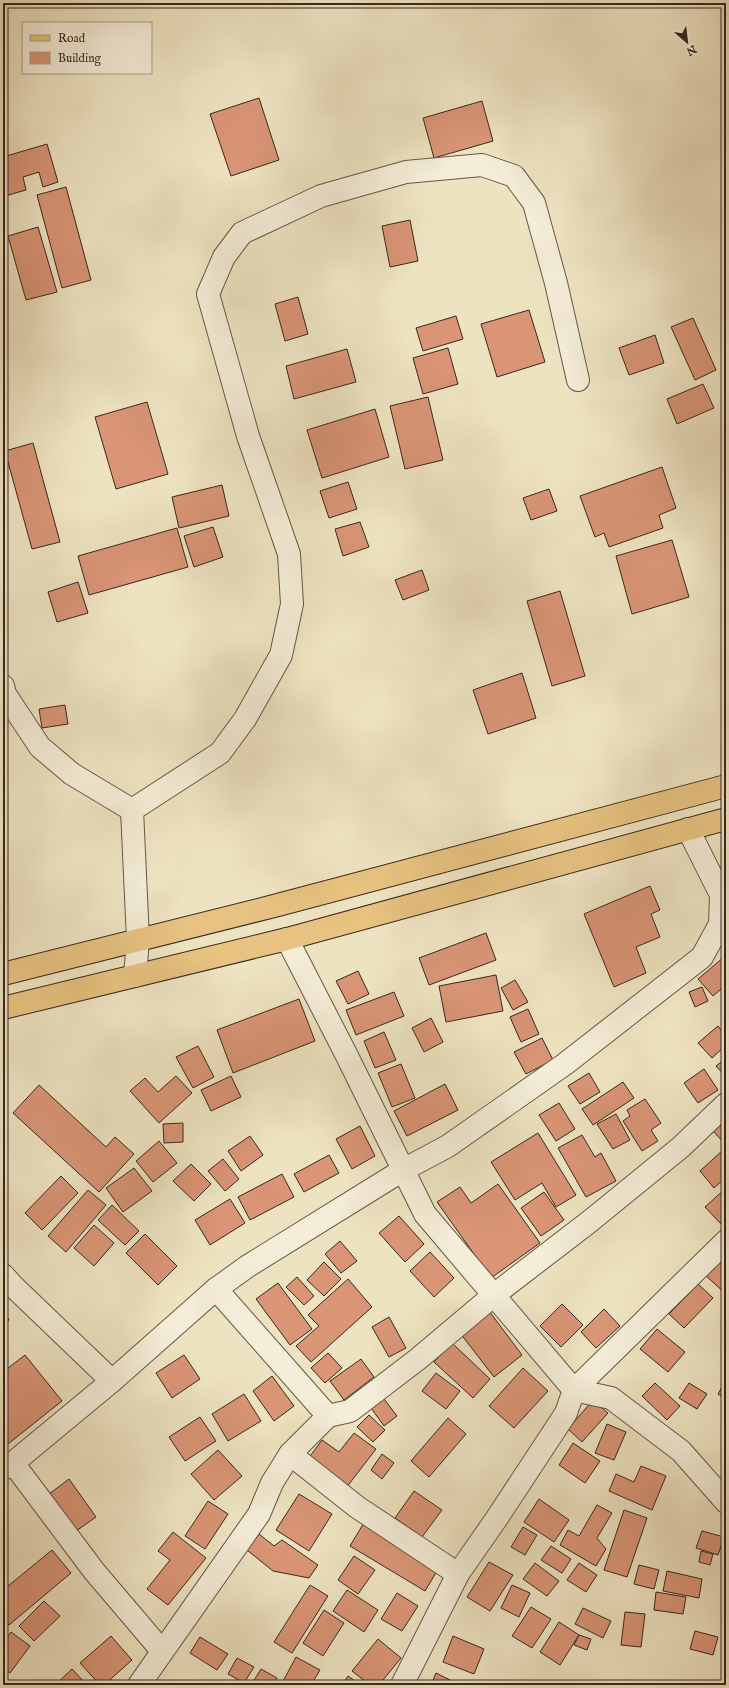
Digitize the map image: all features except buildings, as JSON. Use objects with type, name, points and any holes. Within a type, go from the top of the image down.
[{"type":"main road","points":[[3,974],[274,906],[726,786]]},
{"type":"main road","points":[[3,1008],[287,939],[726,819]]},
{"type":"street","points":[[132,810],[220,753],[245,720],[281,655],[292,604],[289,554],[248,436],[208,294],[224,258],[242,233],[321,196],[406,172],[482,165],[514,176],[534,203],[556,282],[578,380]]},
{"type":"street","points":[[3,686],[5,694],[40,747],[72,774],[132,810]]},
{"type":"street","points":[[132,810],[138,940],[135,976]]},
{"type":"street","points":[[162,1651],[8,1466],[112,1381],[216,1289],[248,1266],[403,1170],[448,1146],[565,1064],[702,957],[720,924],[721,895],[688,830]]},
{"type":"street","points":[[287,939],[425,1214],[574,1390],[611,1398],[681,1451],[726,1502]]},
{"type":"street","points":[[139,1685],[259,1514],[272,1483],[290,1454],[328,1416],[350,1411],[418,1359],[494,1295],[589,1222],[681,1147],[726,1104]]},
{"type":"street","points":[[402,1685],[458,1574],[566,1413],[574,1390],[726,1241]]},
{"type":"street","points":[[3,1275],[112,1381]]},
{"type":"street","points":[[216,1289],[328,1416]]},
{"type":"street","points":[[290,1454],[357,1507],[458,1574]]}]
